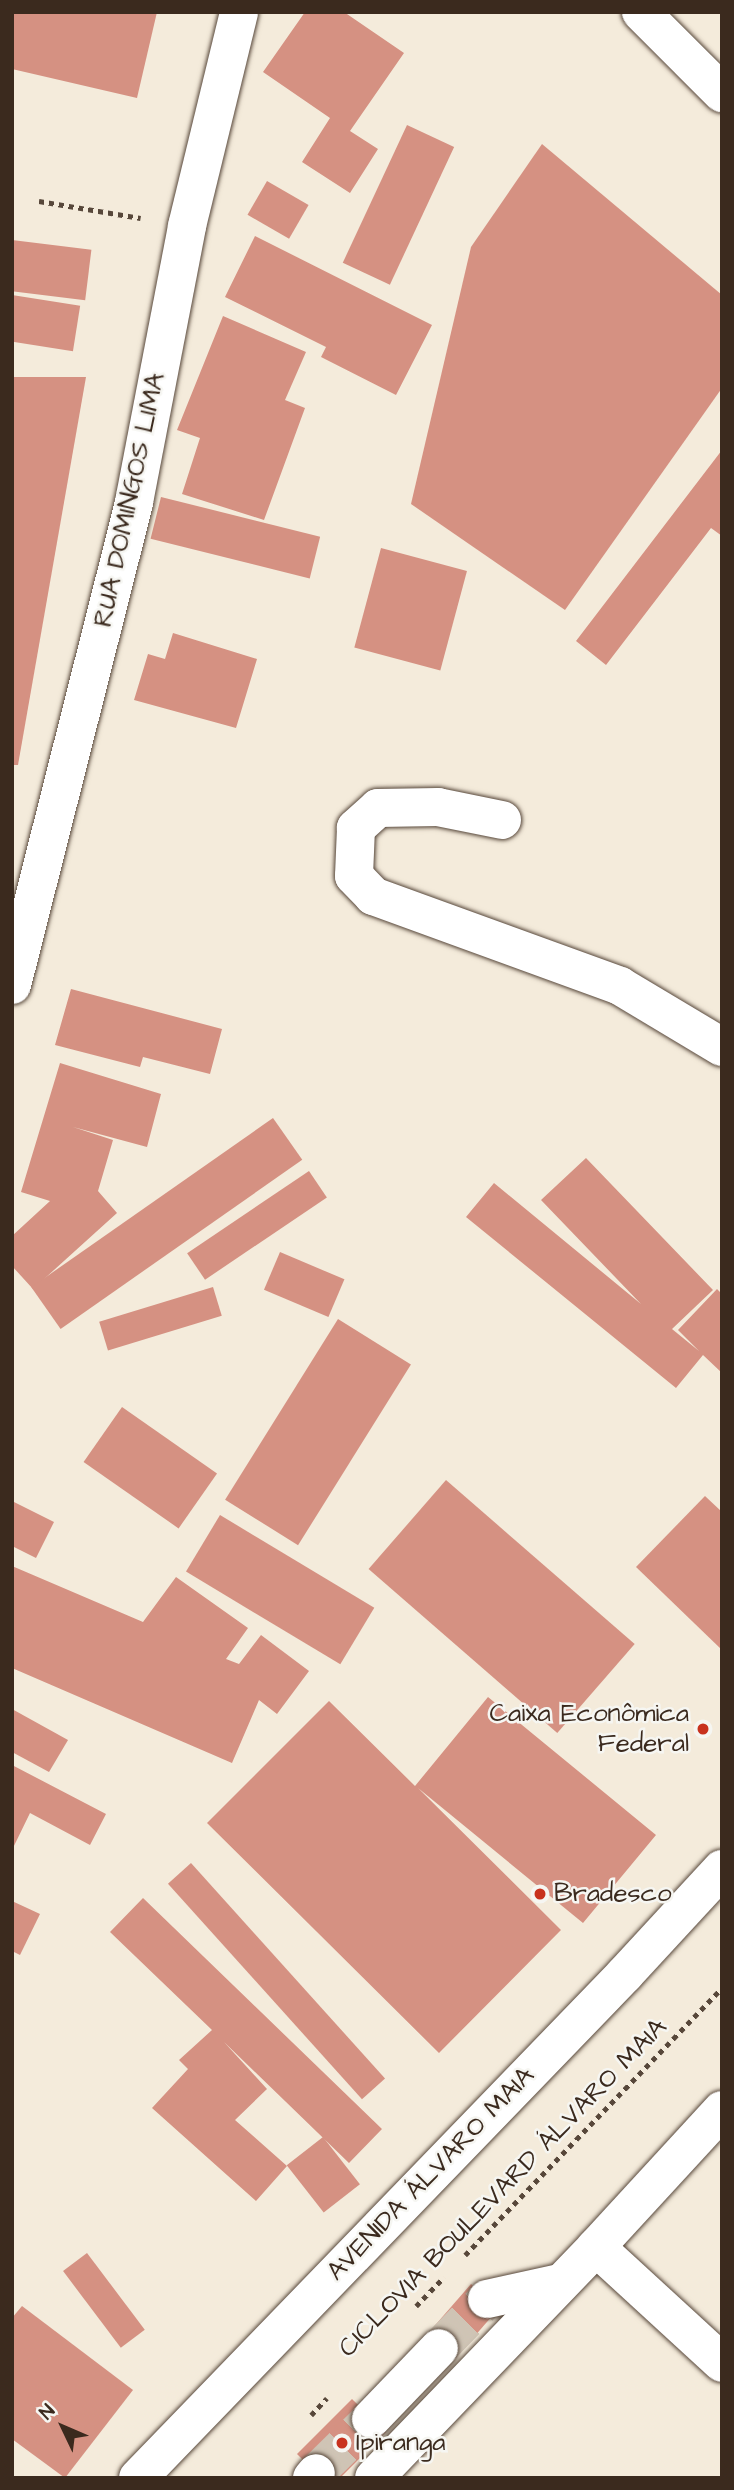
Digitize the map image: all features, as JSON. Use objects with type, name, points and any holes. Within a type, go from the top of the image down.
[{"type":"main road","name":"RUA DOMINGOS LIMA","points":[[12,985],[134,502],[187,226],[239,12]]},
{"type":"main road","points":[[641,12],[722,93]]},
{"type":"main road","points":[[502,820],[438,807],[378,808],[356,828],[354,876],[373,896],[620,986],[722,1047]]},
{"type":"main road","name":"AVENIDA ÁLVARO MAIA","points":[[138,2478],[625,1974],[722,1869]]},
{"type":"main road","points":[[374,2478],[596,2247],[722,2110]]},
{"type":"main road","points":[[596,2247],[722,2363]]},
{"type":"main road","points":[[487,2299],[561,2283]]},
{"type":"main road","points":[[372,2419],[439,2348]]},
{"type":"path","points":[[38,201],[187,226]]},
{"type":"path","name":"CICLOVIA BOULEVARD ÁLVARO MAIA","points":[[463,2257],[722,1988]]},
{"type":"path","name":"CICLOVIA BOULEVARD ÁLVARO MAIA","points":[[406,2316],[454,2267]]},
{"type":"path","points":[[311,2415],[330,2395]]},
{"type":"building","points":[[12,12],[157,12],[137,98],[12,69]]},
{"type":"building","points":[[305,12],[344,12],[404,53],[350,131],[378,149],[350,193],[302,162],[330,118],[263,72]]},
{"type":"building","points":[[407,125],[454,147],[390,285],[343,263]]},
{"type":"building","points":[[542,144],[722,295],[722,388],[565,610],[411,504],[471,247]]},
{"type":"building","points":[[267,181],[309,205],[289,239],[248,215]]},
{"type":"building","points":[[255,236],[432,325],[396,395],[321,357],[326,347],[225,297]]},
{"type":"building","points":[[12,240],[91,250],[85,300],[12,291]]},
{"type":"building","points":[[12,295],[80,306],[73,351],[12,342]]},
{"type":"building","points":[[223,316],[306,352],[285,400],[305,408],[264,520],[182,494],[200,438],[177,430]]},
{"type":"building","points":[[12,377],[86,377],[18,765],[12,765]]},
{"type":"building","points":[[722,450],[722,536],[711,528],[606,665],[576,641]]},
{"type":"building","points":[[161,497],[320,537],[310,578],[151,539]]},
{"type":"building","points":[[381,548],[467,571],[440,671],[354,647]]},
{"type":"building","points":[[173,633],[257,659],[236,728],[134,700],[148,654],[165,659]]},
{"type":"building","points":[[71,989],[222,1029],[210,1074],[143,1057],[140,1067],[55,1045]]},
{"type":"building","points":[[60,1063],[161,1094],[147,1147],[73,1127],[113,1140],[98,1191],[117,1213],[33,1289],[12,1266],[12,1236],[50,1201],[21,1192]]},
{"type":"building","points":[[273,1118],[302,1160],[61,1329],[31,1287]]},
{"type":"building","points":[[586,1158],[713,1290],[672,1329],[699,1351],[678,1330],[717,1289],[722,1294],[722,1373],[703,1355],[676,1388],[466,1217],[494,1183],[641,1304],[541,1200]]},
{"type":"building","points":[[309,1171],[327,1198],[205,1280],[187,1253]]},
{"type":"building","points":[[280,1252],[344,1279],[328,1317],[264,1290]]},
{"type":"building","points":[[213,1287],[222,1316],[108,1350],[99,1322]]},
{"type":"building","points":[[338,1319],[411,1365],[298,1545],[225,1500]]},
{"type":"building","points":[[122,1407],[217,1474],[179,1528],[84,1462]]},
{"type":"building","points":[[446,1480],[635,1644],[557,1733],[369,1569]]},
{"type":"building","points":[[705,1496],[722,1512],[722,1650],[636,1567]]},
{"type":"building","points":[[12,1501],[54,1522],[36,1558],[12,1546]]},
{"type":"building","points":[[220,1515],[374,1608],[340,1664],[186,1572]]},
{"type":"building","points":[[12,1566],[143,1622],[176,1577],[248,1628],[226,1659],[239,1664],[261,1635],[309,1671],[277,1714],[259,1700],[232,1763],[12,1668]]},
{"type":"building","points":[[488,1697],[656,1835],[583,1923],[418,1788],[561,1930],[439,2053],[207,1823],[329,1701],[415,1786]]},
{"type":"building","points":[[12,1709],[68,1740],[49,1772],[12,1752]]},
{"type":"building","points":[[12,1765],[106,1814],[90,1845],[30,1813],[12,1850]]},
{"type":"building","points":[[191,1863],[385,2079],[362,2099],[168,1884]]},
{"type":"building","points":[[143,1898],[382,2129],[349,2163],[224,2042],[267,2089],[235,2120],[287,2166],[256,2201],[152,2108],[188,2069],[179,2060],[212,2030],[110,1932]]},
{"type":"building","points":[[12,1901],[40,1914],[20,1955],[12,1951]]},
{"type":"building","points":[[323,2137],[360,2184],[324,2213],[287,2165]]},
{"type":"building","points":[[87,2253],[145,2330],[121,2348],[63,2271]]},
{"type":"building","name":"Ipiranga","points":[[471,2284],[499,2308],[455,2359],[427,2335]]},
{"type":"building","points":[[22,2306],[133,2390],[65,2478],[12,2439],[12,2318]]},
{"type":"building","name":"Ipiranga","points":[[352,2399],[386,2432],[340,2478],[321,2478],[297,2454]]},
{"type":"tunnel","points":[[439,2348],[487,2299]]},
{"type":"tunnel","points":[[316,2473],[371,2419]]},
{"type":"place","name":"Caixa Econômica Federal","points":[[703,1729]]},
{"type":"place","name":"Bradesco","points":[[540,1894]]},
{"type":"place","name":"Ipiranga","points":[[342,2443]]}]
